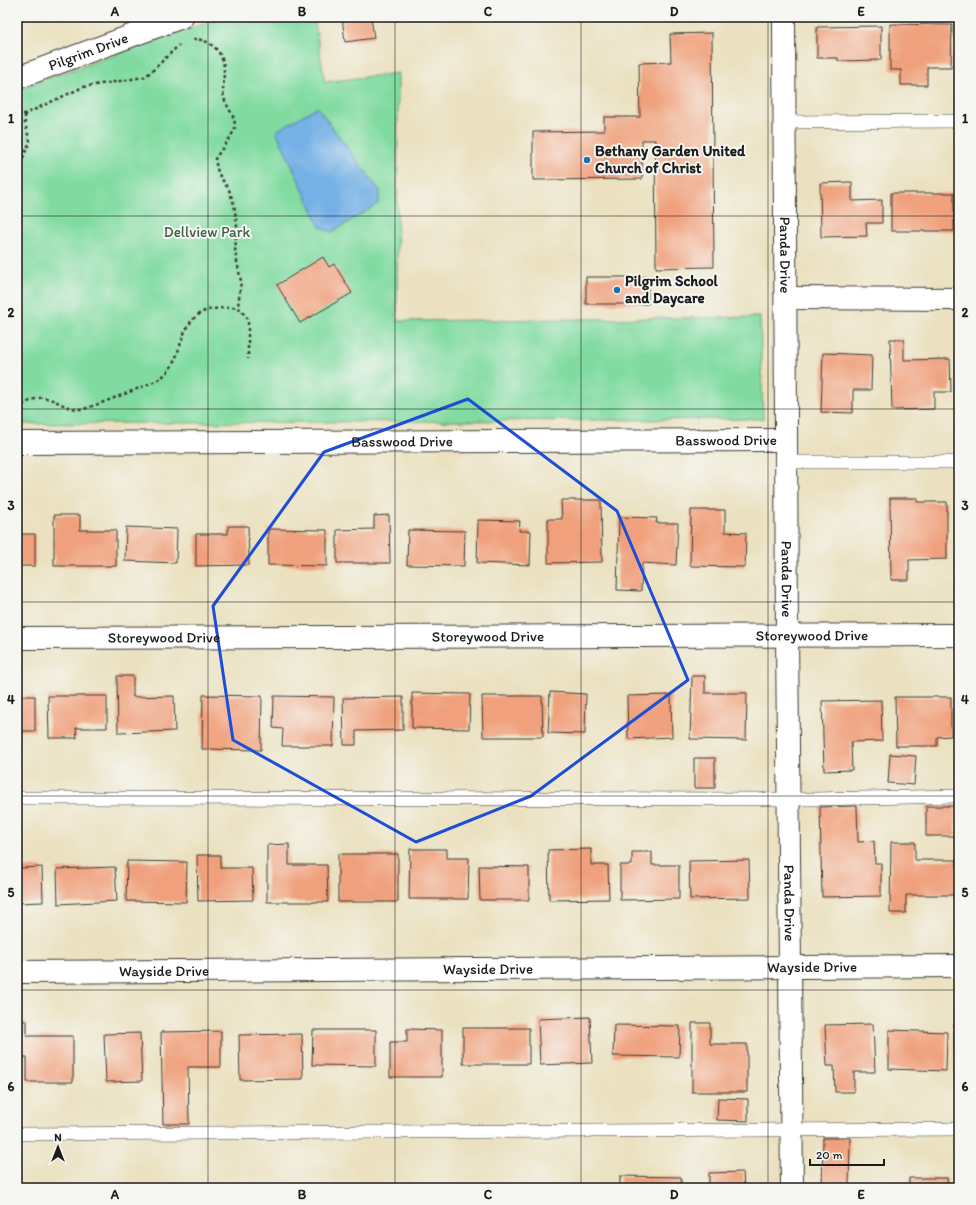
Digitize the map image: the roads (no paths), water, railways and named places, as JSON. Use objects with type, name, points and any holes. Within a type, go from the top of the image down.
[{"type":"street","name":"Pilgrim Drive","points":[[17,78],[182,17]]},
{"type":"street","name":"Panda Drive","points":[[784,17],[788,798],[792,1188]]},
{"type":"street","points":[[786,298],[959,299]]},
{"type":"street","name":"Basswood Drive","points":[[17,443],[786,440]]},
{"type":"street","name":"Storeywood Drive","points":[[17,638],[959,635]]},
{"type":"street","name":"Wayside Drive","points":[[17,972],[959,966]]},
{"type":"lane","points":[[785,122],[959,121]]},
{"type":"lane","points":[[786,462],[959,462]]},
{"type":"lane","points":[[17,798],[788,798],[959,796]]},
{"type":"lane","points":[[17,1134],[959,1128]]},
{"type":"water","points":[[317,107],[380,191],[378,204],[332,232],[320,227],[276,131]]},
{"type":"place","name":"Bethany Garden United Church of Christ","points":[[587,160]]},
{"type":"place","name":"Pilgrim School and Daycare","points":[[617,290]]},
{"type":"park label","name":"Dellview Park","points":[[207,232]]}]
